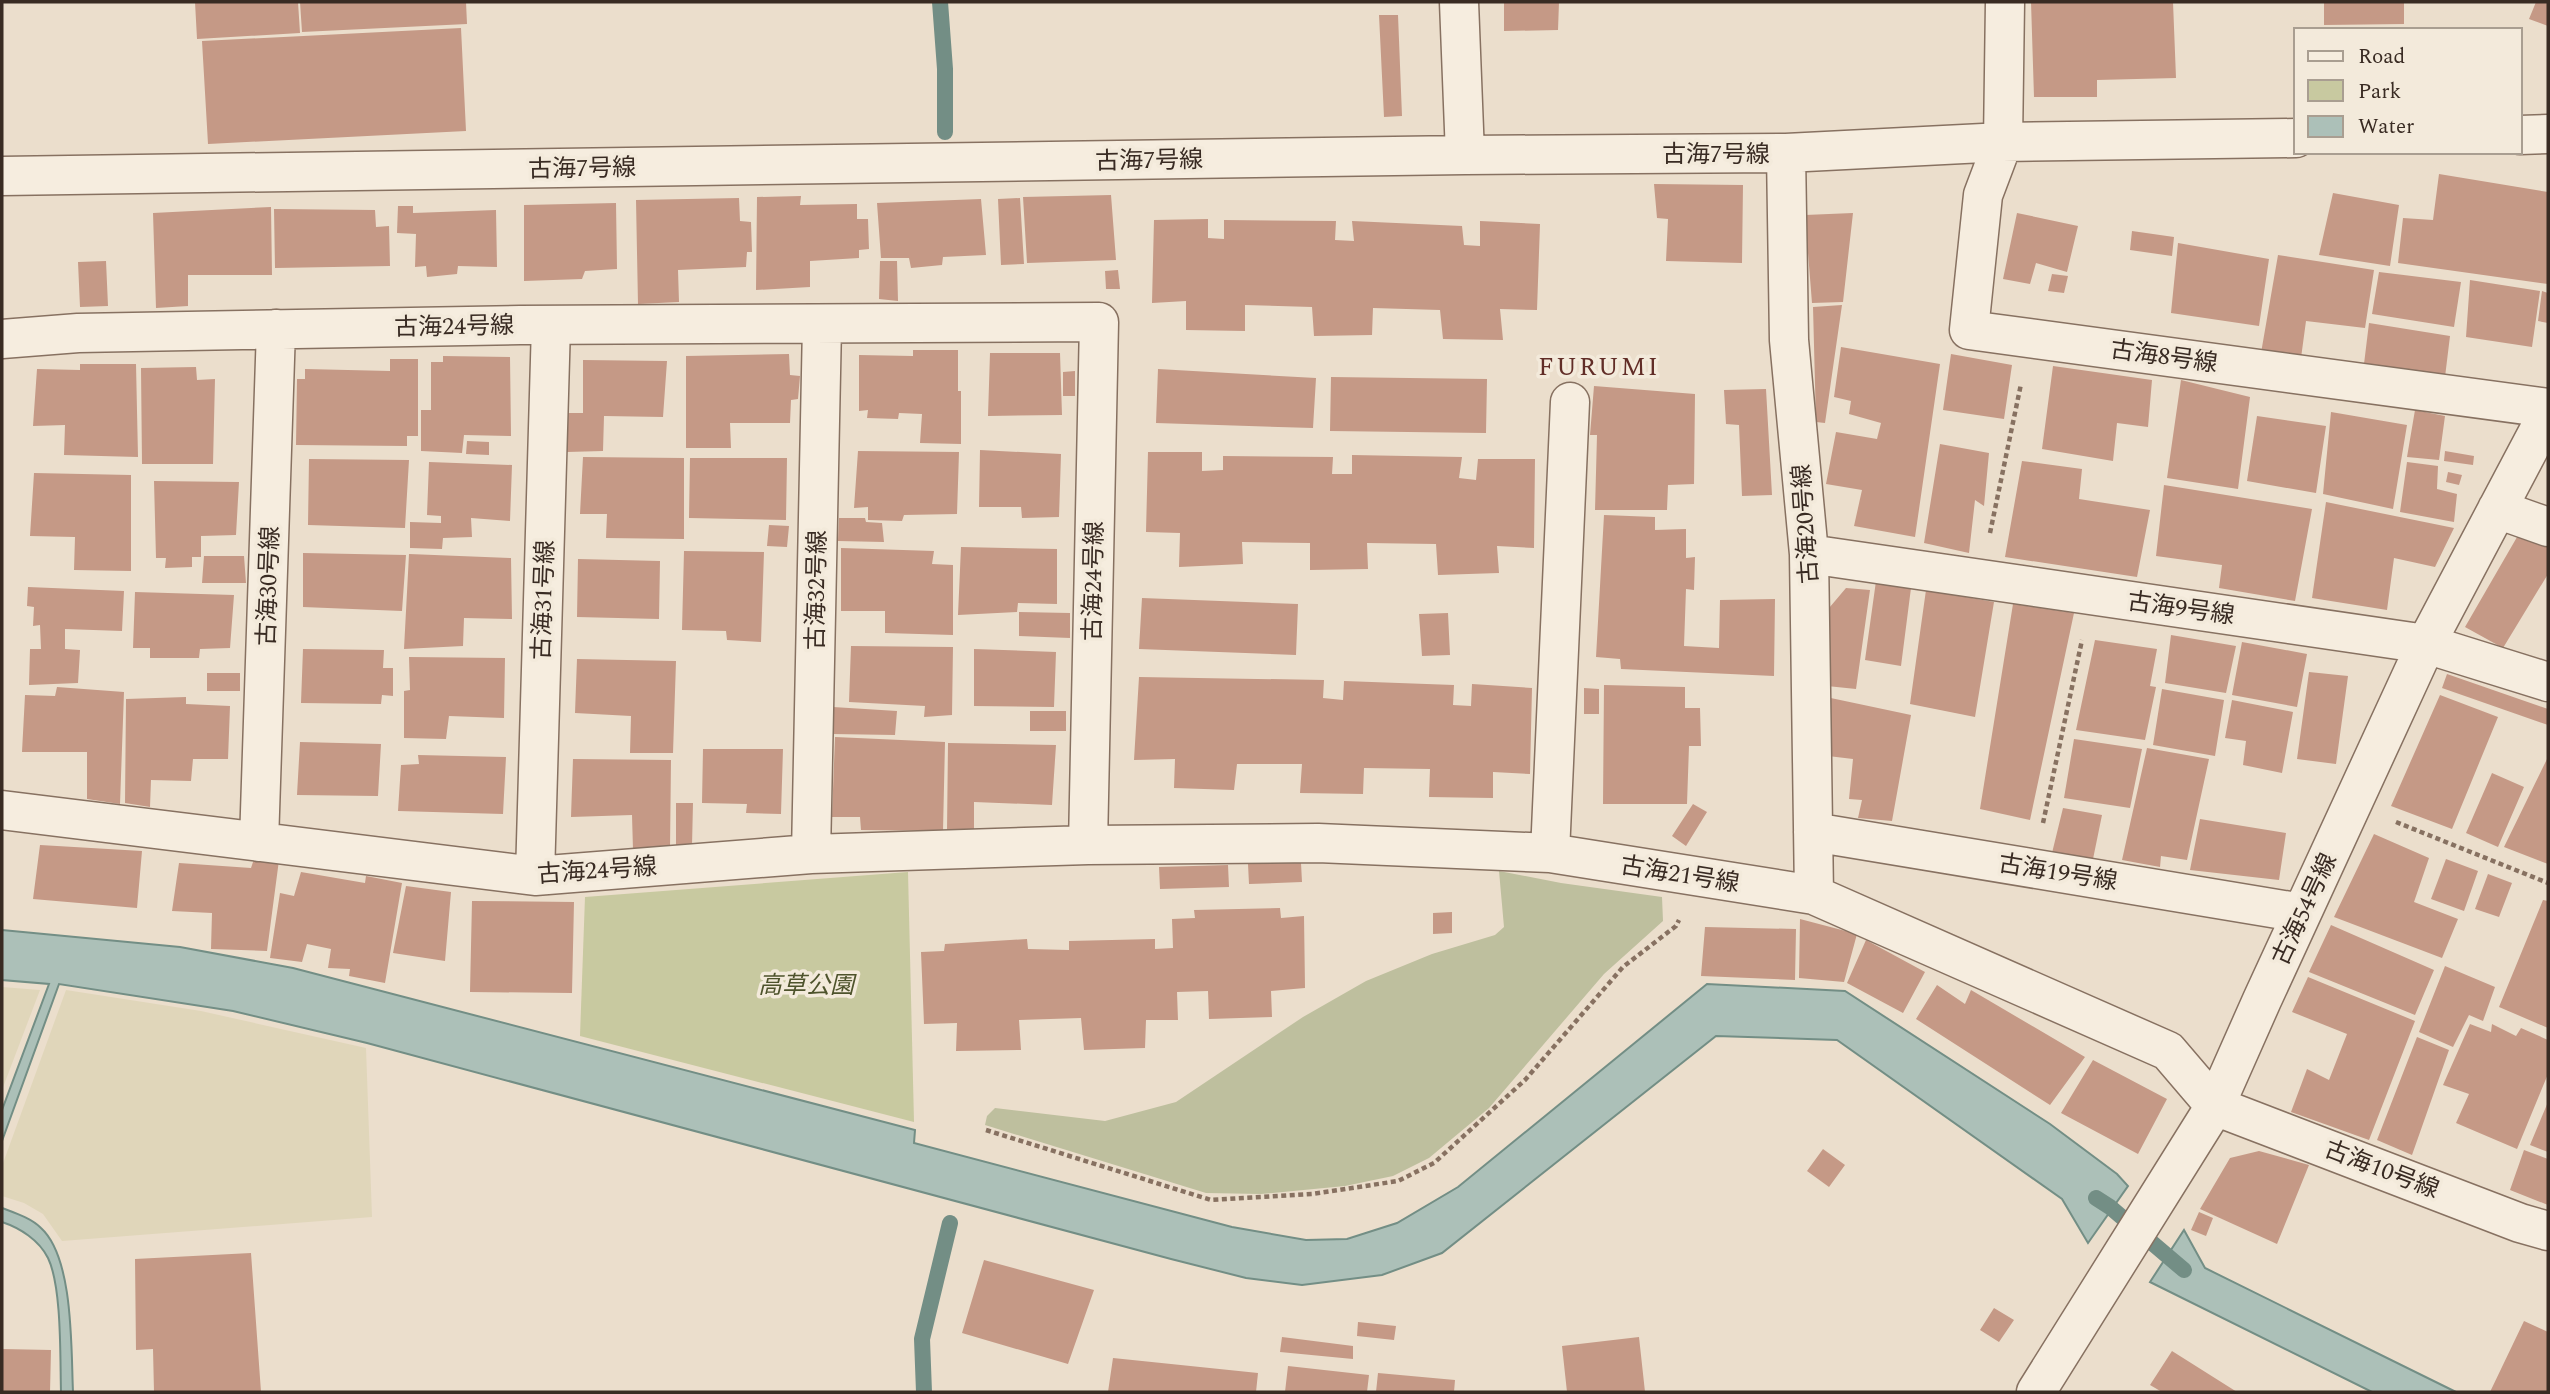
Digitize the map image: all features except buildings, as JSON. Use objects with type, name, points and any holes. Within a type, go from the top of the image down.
[{"type":"street","points":[[1459,2],[1465,155]]},
{"type":"street","points":[[2003,142],[2006,2]]},
{"type":"street","points":[[2522,135],[2548,134]]},
{"type":"street","name":"古海7号線","points":[[2,176],[1465,155],[1786,153],[2003,142],[2294,138]]},
{"type":"street","name":"古海8号線","points":[[2003,142],[1983,195],[1969,330],[2548,410]]},
{"type":"street","name":"古海20号線","points":[[1786,153],[1789,340],[1809,554],[1814,895]]},
{"type":"street","name":"古海24号線","points":[[2,340],[78,333],[276,329],[1098,322],[1088,845],[811,855],[535,876],[2,810]]},
{"type":"street","name":"古海31号線","points":[[535,876],[551,325]]},
{"type":"street","name":"古海32号線","points":[[811,855],[822,325]]},
{"type":"street","name":"古海30号線","points":[[260,842],[276,329]]},
{"type":"street","points":[[1550,853],[1570,402]]},
{"type":"street","name":"古海54号線","points":[[2036,1392],[2216,1105],[2426,644],[2548,410]]},
{"type":"street","points":[[2497,509],[2548,527]]},
{"type":"street","name":"古海9号線","points":[[1809,554],[2426,644],[2548,682]]},
{"type":"street","name":"古海19号線","points":[[1813,832],[2302,913]]},
{"type":"street","name":"古海21号線","points":[[1088,845],[1318,843],[1550,853],[1814,895],[2168,1051],[2216,1105]]},
{"type":"street","name":"古海10号線","points":[[2216,1105],[2548,1231]]},
{"type":"path","points":[[1981,579],[2031,338]]},
{"type":"path","points":[[2034,868],[2092,595]]},
{"type":"path","points":[[2352,804],[2548,883]]},
{"type":"path","points":[[986,1130],[1212,1200],[1312,1194],[1398,1181],[1434,1163],[1525,1080],[1623,967],[1676,926],[1701,877]]},
{"type":"shaded area","points":[[2,987],[40,990],[2,1090]]},
{"type":"shaded area","points":[[66,990],[201,1011],[366,1048],[372,1217],[62,1241],[43,1214],[24,1203],[2,1196],[2,1166]]},
{"type":"green space","points":[[1499,871],[1662,897],[1663,921],[1604,974],[1489,1108],[1429,1158],[1393,1176],[1345,1186],[1261,1194],[1206,1193],[985,1125],[987,1116],[995,1108],[1105,1121],[1176,1102],[1303,1017],[1366,981],[1432,954],[1495,935],[1504,927]]},
{"type":"green space","name":"高草公園","points":[[908,872],[914,1122],[580,1036],[585,897]]},
{"type":"water","points":[[2,930],[180,947],[293,968],[915,1130],[914,1143],[1232,1227],[1306,1240],[1347,1239],[1397,1223],[1458,1187],[1707,984],[1845,991],[2050,1124],[2117,1174],[2128,1186],[2088,1243],[2062,1199],[1837,1040],[1716,1036],[1442,1253],[1382,1275],[1302,1285],[1246,1278],[1171,1259],[367,1043],[233,1011],[59,984],[2,1141],[2,1110],[49,984],[2,980]]},
{"type":"water","points":[[2,1208],[37,1224],[52,1242],[60,1260],[69,1306],[73,1392],[61,1392],[58,1304],[53,1271],[48,1258],[40,1246],[28,1236],[2,1222]]},
{"type":"water","points":[[2184,1230],[2205,1268],[2456,1392],[2372,1392],[2150,1282]]},
{"type":"waterway","points":[[940,2],[945,69],[945,132]]},
{"type":"waterway","points":[[2096,1198],[2184,1270]]},
{"type":"waterway","points":[[924,1392],[922,1339],[950,1223]]},
{"type":"district","name":"FURUMI","points":[[1599,366]]}]
